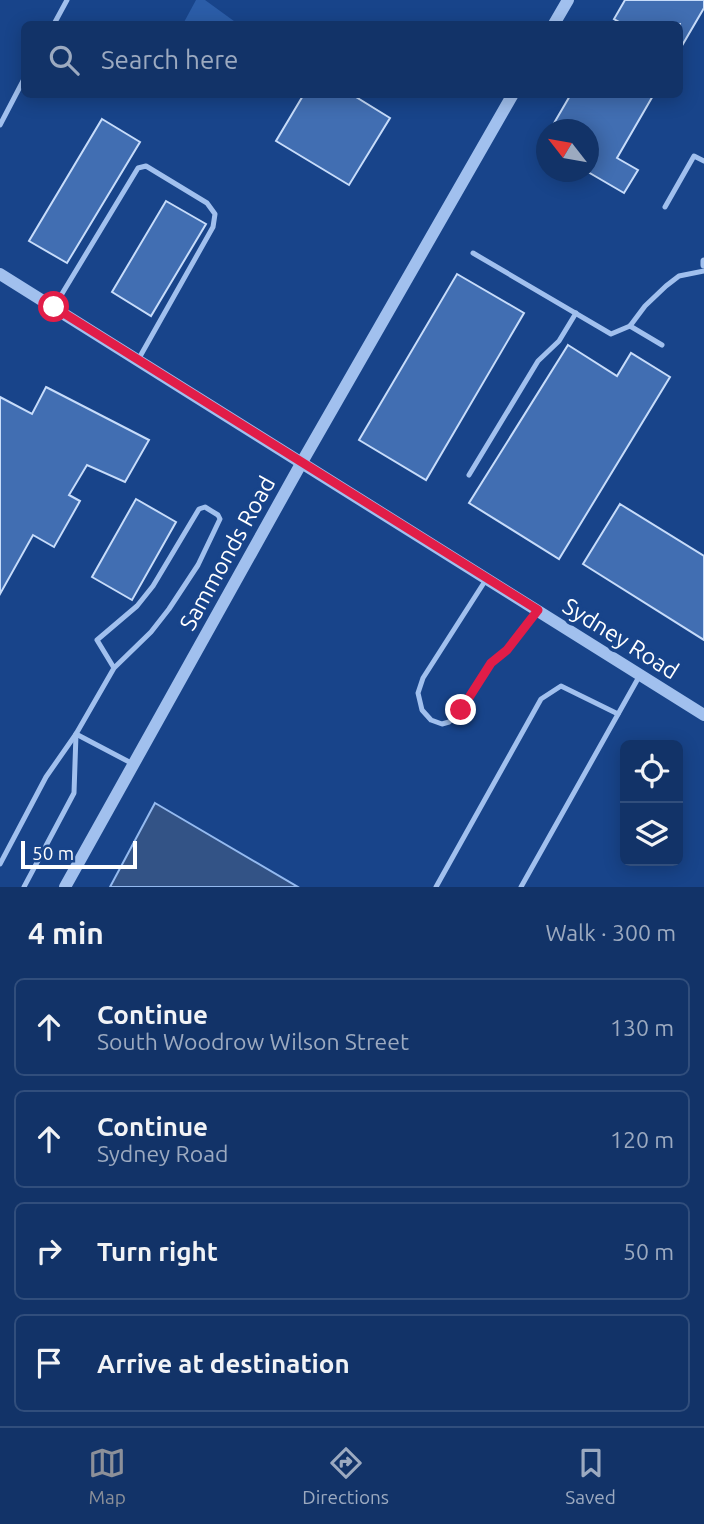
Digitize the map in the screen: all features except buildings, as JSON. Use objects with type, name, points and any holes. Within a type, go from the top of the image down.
[{"type":"street","points":[[556,21],[568,0]]},
{"type":"street","name":"Sammonds Road","points":[[65,887],[302,462],[511,98]]},
{"type":"street","name":"Sydney Road","points":[[0,274],[704,715]]},
{"type":"lane","points":[[56,21],[67,0]]},
{"type":"lane","points":[[0,125],[21,85]]},
{"type":"lane","points":[[664,207],[694,156],[704,161]]},
{"type":"lane","points":[[54,307],[138,168],[146,166],[207,203],[215,214],[213,227],[138,360]]},
{"type":"lane","points":[[473,253],[611,334],[630,326],[645,306],[679,276],[704,271]]},
{"type":"lane","points":[[469,475],[538,361],[559,341],[576,313]]},
{"type":"lane","points":[[630,326],[662,345]]},
{"type":"lane","points":[[0,864],[46,777],[76,734],[114,668],[151,632],[198,565],[220,519],[218,515],[205,507],[200,509],[153,586],[137,606],[97,639],[114,668]]},
{"type":"lane","points":[[487,578],[423,678],[418,693],[422,710],[431,720],[442,724],[449,722],[461,710],[491,663],[507,650],[538,610]]},
{"type":"lane","points":[[521,887],[640,675]]},
{"type":"lane","points":[[436,887],[541,699],[561,687],[618,713]]},
{"type":"lane","points":[[76,734],[133,764]]},
{"type":"lane","points":[[24,887],[74,793],[76,734]]},
{"type":"shaded area","points":[[196,0],[205,0],[234,21],[185,21]]},
{"type":"shaded area","points":[[155,803],[298,887],[110,887]]},
{"type":"route","points":[[54,307],[538,610],[507,650],[491,663],[461,710]]}]
